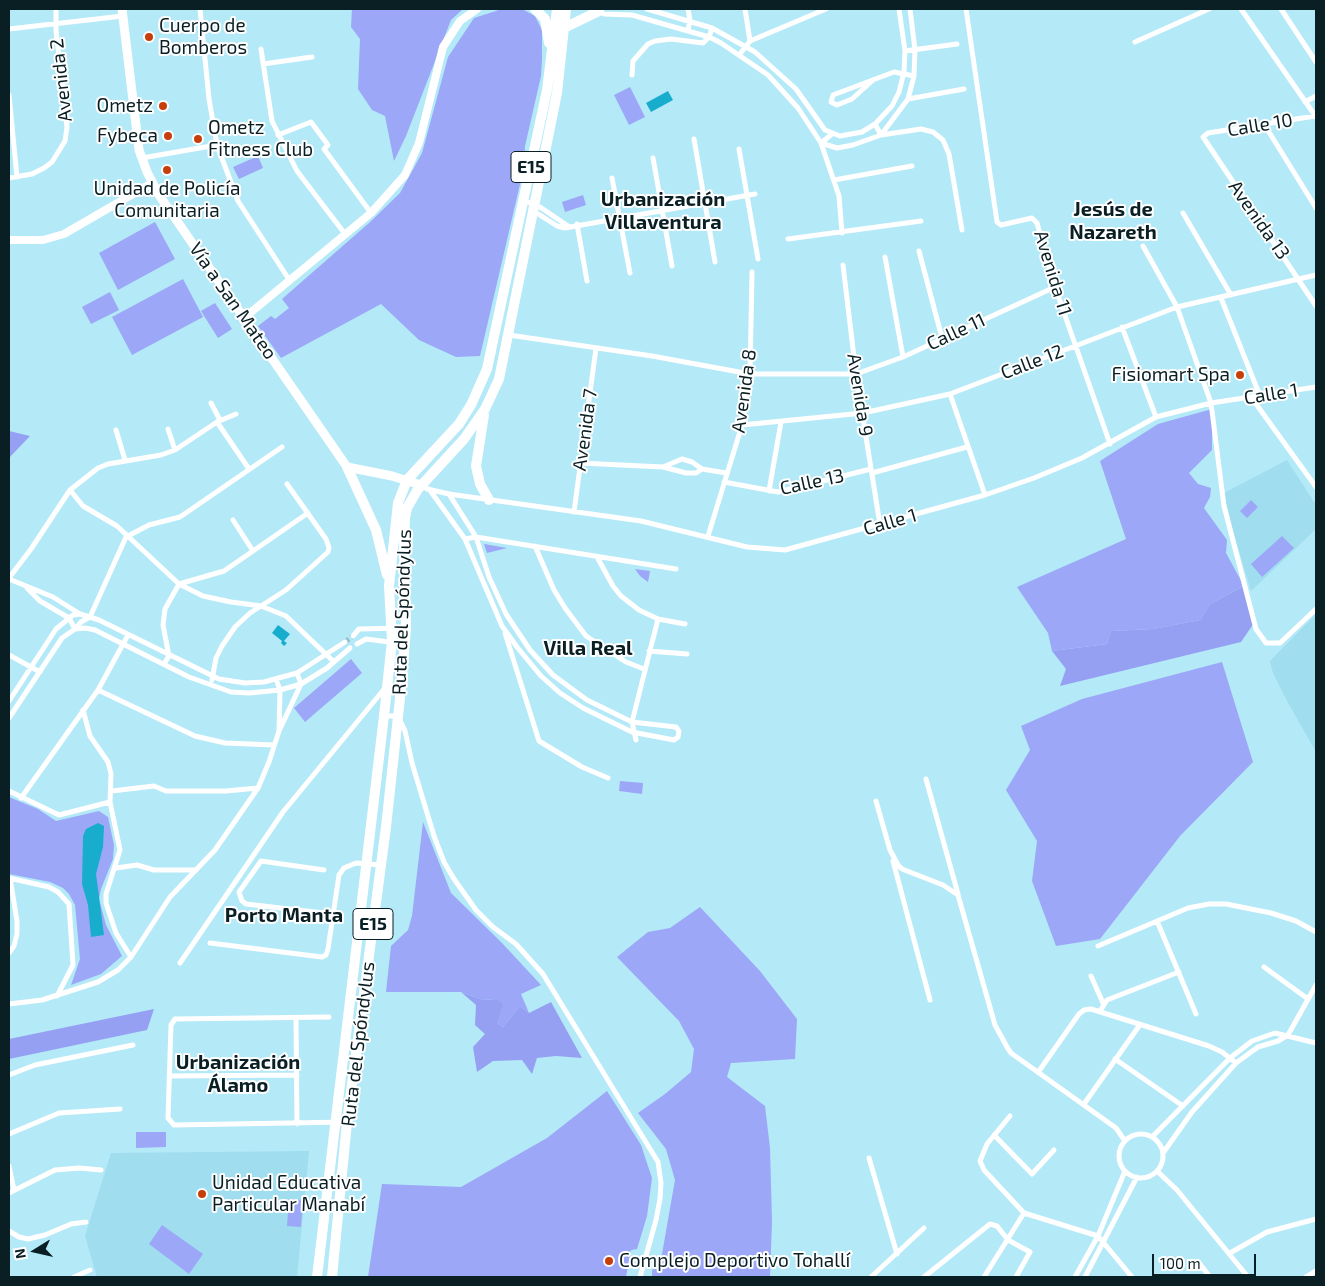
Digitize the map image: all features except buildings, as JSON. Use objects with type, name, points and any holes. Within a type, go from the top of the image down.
[{"type":"highway","points":[[535,9],[547,25],[550,74]]},
{"type":"highway","name":"Ruta del Spóndylus","points":[[332,1277],[348,1122],[398,716],[406,628],[405,524],[407,508],[485,409],[499,379],[508,335],[550,74],[557,9]]},
{"type":"highway","name":"Ruta del Spóndylus","points":[[317,1277],[392,641],[389,586],[398,503],[407,480],[459,424],[487,369],[557,93],[566,27],[566,9]]},
{"type":"highway","points":[[566,27],[599,11]]},
{"type":"highway","points":[[485,409],[476,466],[480,484],[489,500]]},
{"type":"highway","points":[[347,467],[376,530],[389,586]]},
{"type":"main road","name":"Vía a San Mateo","points":[[123,13],[136,132],[142,158],[152,183],[347,467]]},
{"type":"main road","points":[[347,467],[407,480],[425,487]]},
{"type":"street","name":"Avenida 2","points":[[17,177],[32,174],[52,162],[60,151],[67,127],[56,30],[58,24],[56,9]]},
{"type":"street","points":[[200,9],[209,99],[217,145],[238,201],[290,281]]},
{"type":"street","points":[[244,318],[371,213],[405,174],[413,158],[439,58],[449,36],[460,21],[477,9]]},
{"type":"street","points":[[647,9],[690,20],[748,44],[785,77],[804,99],[825,130],[840,136],[853,134],[875,124],[892,106],[899,92],[904,72],[905,51],[899,9]]},
{"type":"street","points":[[688,9],[690,20],[688,30]]},
{"type":"street","points":[[745,9],[748,44]]},
{"type":"street","points":[[740,54],[748,44],[826,9]]},
{"type":"street","points":[[882,135],[908,99],[914,76],[915,50],[910,9]]},
{"type":"street","name":"Avenida 11","points":[[966,9],[997,222],[1001,225],[1032,218],[1037,223],[1054,287],[1076,344],[1110,444]]},
{"type":"street","points":[[1135,42],[1209,9]]},
{"type":"street","points":[[1241,9],[1316,117]]},
{"type":"street","points":[[1281,9],[1316,62]]},
{"type":"street","points":[[599,11],[632,15],[709,37],[740,54],[777,83],[798,108],[821,143],[839,196],[842,233]]},
{"type":"street","points":[[9,29],[58,24],[123,13]]},
{"type":"street","points":[[902,24],[912,20]]},
{"type":"street","points":[[632,75],[633,61],[643,48],[655,41],[681,39],[703,43],[709,37],[712,28]]},
{"type":"street","points":[[905,51],[957,44]]},
{"type":"street","points":[[261,49],[268,107],[278,135],[297,171],[345,234]]},
{"type":"street","points":[[263,64],[312,58]]},
{"type":"street","points":[[873,80],[860,93],[844,103],[834,104],[831,99],[833,95],[894,72],[904,72],[914,76]]},
{"type":"street","points":[[777,83],[785,77]]},
{"type":"street","points":[[908,99],[964,89]]},
{"type":"street","points":[[844,103],[848,90]]},
{"type":"street","points":[[9,95],[17,177],[9,178]]},
{"type":"street","name":"Calle 10","points":[[1306,102],[1316,96]]},
{"type":"street","name":"Calle 10","points":[[1205,134],[1316,117]]},
{"type":"street","points":[[278,135],[311,122],[328,145],[324,148],[371,213]]},
{"type":"street","points":[[875,124],[882,135]]},
{"type":"street","points":[[1264,124],[1316,208]]},
{"type":"street","points":[[821,143],[829,147],[843,148],[882,135],[921,129],[933,132],[943,140],[948,154],[962,230]]},
{"type":"street","points":[[821,143],[832,134]]},
{"type":"street","name":"Avenida 13","points":[[1205,134],[1204,141],[1316,306]]},
{"type":"street","points":[[694,139],[715,262]]},
{"type":"street","points":[[142,158],[217,145]]},
{"type":"street","points":[[739,149],[758,259]]},
{"type":"street","points":[[653,158],[672,266]]},
{"type":"street","points":[[834,180],[912,166]]},
{"type":"street","points":[[612,178],[630,273]]},
{"type":"street","points":[[9,240],[43,240],[64,234],[152,183]]},
{"type":"street","points":[[528,205],[560,228],[755,194]]},
{"type":"street","points":[[1184,213],[1231,295]]},
{"type":"street","points":[[788,239],[921,221]]},
{"type":"street","points":[[578,224],[587,281]]},
{"type":"street","points":[[1143,246],[1177,307],[1211,404],[1224,506],[1256,629],[1266,643],[1280,643],[1316,609]]},
{"type":"street","points":[[919,251],[942,338]]},
{"type":"street","points":[[885,257],[903,357]]},
{"type":"street","name":"Avenida 9","points":[[843,265],[856,374],[880,525]]},
{"type":"street","name":"Avenida 8","points":[[708,536],[742,425],[750,374],[752,272]]},
{"type":"street","name":"Calle 12","points":[[742,425],[863,413],[950,394],[1076,344],[1177,307],[1316,275]]},
{"type":"street","name":"Calle 11","points":[[508,335],[750,374],[856,374],[903,357],[1054,287]]},
{"type":"street","points":[[1222,298],[1260,396]]},
{"type":"street","points":[[1122,327],[1156,417]]},
{"type":"street","name":"Avenida 7","points":[[574,512],[596,348]]},
{"type":"street","name":"Calle 1","points":[[425,487],[449,494],[641,520],[747,547],[785,550],[985,495],[1075,462],[1156,417],[1211,404],[1316,387]]},
{"type":"street","points":[[950,394],[985,495]]},
{"type":"street","points":[[1251,397],[1315,484]]},
{"type":"street","points":[[211,403],[218,421],[250,469]]},
{"type":"street","points":[[236,414],[218,421],[175,450],[160,455],[125,460],[98,468],[70,490],[9,579],[52,597],[80,614],[128,635],[212,678],[245,683],[276,679],[297,673],[345,642]]},
{"type":"street","points":[[769,491],[781,422]]},
{"type":"street","points":[[168,429],[175,450]]},
{"type":"street","points":[[116,430],[125,460]]},
{"type":"street","points":[[9,718],[62,638],[90,617],[126,537],[149,525],[180,517],[282,447]]},
{"type":"street","name":"Calle 13","points":[[724,482],[778,492],[967,447]]},
{"type":"street","points":[[663,467],[682,459],[692,462],[702,469],[726,474]]},
{"type":"street","points":[[580,462],[663,467],[686,473],[696,473],[702,469]]},
{"type":"street","points":[[212,686],[212,678],[222,646],[235,627],[261,606],[286,590],[328,552],[328,544],[287,484]]},
{"type":"street","points":[[425,487],[465,539],[481,579],[500,617],[539,741],[582,767],[608,778]]},
{"type":"street","points":[[70,490],[83,506],[117,526],[126,537],[179,584],[203,596],[261,606],[286,616],[334,662]]},
{"type":"street","points":[[449,494],[476,537],[489,577],[506,614],[530,650],[553,675],[587,700],[632,722],[676,727],[679,732],[678,737],[674,740],[632,732],[583,708],[547,681],[523,655],[502,626]]},
{"type":"street","points":[[164,664],[168,656],[163,632],[165,609],[179,584],[210,577],[224,571],[308,513]]},
{"type":"street","points":[[232,520],[253,551]]},
{"type":"street","points":[[465,539],[476,537],[676,569]]},
{"type":"street","points":[[535,546],[554,590],[586,636],[626,662],[644,669]]},
{"type":"street","points":[[597,557],[606,576],[621,596],[639,610],[658,619],[685,624]]},
{"type":"street","points":[[481,579],[489,577]]},
{"type":"street","points":[[23,584],[40,601],[68,618],[75,629]]},
{"type":"street","points":[[9,701],[56,628],[68,618],[80,614]]},
{"type":"street","points":[[500,617],[506,614]]},
{"type":"street","points":[[636,740],[632,732],[632,722],[658,619]]},
{"type":"street","points":[[353,636],[359,629],[406,628]]},
{"type":"street","points":[[75,629],[95,630],[189,678],[231,692],[249,693],[280,690],[301,684],[334,662],[350,648]]},
{"type":"street","points":[[359,629],[366,639]]},
{"type":"street","points":[[21,798],[98,690],[128,635]]},
{"type":"street","points":[[357,644],[366,639],[405,644]]},
{"type":"street","points":[[523,655],[530,650]]},
{"type":"street","points":[[649,651],[687,654]]},
{"type":"street","points":[[9,655],[40,672]]},
{"type":"street","points":[[9,1004],[26,1003],[57,996],[98,982],[118,970],[131,957],[170,897],[220,843],[258,788],[279,730],[301,684],[297,673]]},
{"type":"street","points":[[547,681],[553,675]]},
{"type":"street","points":[[276,679],[280,690],[279,730]]},
{"type":"street","points":[[180,963],[284,812],[387,685]]},
{"type":"street","points":[[98,690],[195,736],[225,743],[274,745]]},
{"type":"street","points":[[583,708],[587,700]]},
{"type":"street","points":[[83,710],[90,736],[108,762],[111,774],[112,791],[110,802],[120,850],[116,868],[108,888],[106,903],[116,933],[131,957]]},
{"type":"street","points":[[384,716],[398,716],[405,730],[424,803],[444,862],[476,910],[522,951],[543,974],[658,1162],[661,1183],[660,1199],[640,1277]]},
{"type":"street","points":[[926,779],[999,1032],[1011,1053],[1039,1071],[1116,1128],[1125,1141]]},
{"type":"street","points":[[112,791],[154,786],[166,791],[226,791],[258,788]]},
{"type":"street","points":[[9,791],[59,815],[110,802]]},
{"type":"street","points":[[876,801],[930,1000]]},
{"type":"street","points":[[892,856],[902,869],[943,885],[958,895]]},
{"type":"street","points":[[324,870],[261,861],[240,888],[240,897],[246,904],[332,914]]},
{"type":"street","points":[[210,942],[322,957],[328,949],[339,875],[344,868],[356,863],[381,865]]},
{"type":"street","points":[[116,868],[136,865],[154,870],[196,870]]},
{"type":"street","points":[[9,953],[14,946],[17,934],[9,878],[49,887],[58,892],[68,904],[71,913],[73,965],[57,996]]},
{"type":"street","points":[[1098,946],[1188,908],[1226,904],[1271,913],[1316,932]]},
{"type":"street","points":[[1157,921],[1196,1014]]},
{"type":"street","points":[[1264,967],[1308,999]]},
{"type":"street","points":[[1103,1003],[1179,972]]},
{"type":"street","points":[[1091,976],[1103,1003],[1100,1011]]},
{"type":"street","points":[[1163,1153],[1157,1141],[1152,1137],[1138,1134],[1125,1141],[1120,1153],[1120,1159],[1125,1170],[1137,1178],[1151,1176],[1157,1171],[1161,1166],[1163,1153],[1192,1112],[1236,1063],[1258,1047],[1278,1041],[1288,1035],[1316,984]]},
{"type":"street","points":[[1039,1071],[1079,1014],[1084,1010],[1100,1011],[1139,1026],[1209,1046],[1236,1063]]},
{"type":"street","points":[[329,1016],[175,1019],[171,1025],[168,1118],[174,1125],[348,1122]]},
{"type":"street","points":[[296,1018],[297,1124]]},
{"type":"street","points":[[1084,1104],[1139,1026]]},
{"type":"street","points":[[1152,1137],[1230,1058],[1252,1041],[1276,1033],[1316,1043]]},
{"type":"street","points":[[9,1075],[35,1065],[133,1045]]},
{"type":"street","points":[[1115,1059],[1183,1106]]},
{"type":"street","points":[[170,1076],[297,1075]]},
{"type":"street","points":[[9,1134],[59,1113],[120,1109]]},
{"type":"street","points":[[1010,1116],[987,1144],[980,1161],[984,1170],[1024,1213],[1098,1236],[1132,1277]]},
{"type":"street","points":[[994,1135],[1032,1174],[1054,1150]]},
{"type":"street","points":[[869,1158],[897,1254]]},
{"type":"street","points":[[9,1166],[11,1192],[55,1170],[79,1168],[101,1170]]},
{"type":"street","points":[[1075,1277],[1098,1236],[1125,1170]]},
{"type":"street","points":[[1157,1171],[1230,1253],[1248,1277]]},
{"type":"street","points":[[1085,1277],[1137,1178]]},
{"type":"street","points":[[984,1277],[1024,1213]]},
{"type":"street","points":[[1230,1253],[1248,1241],[1267,1232],[1316,1219]]},
{"type":"street","points":[[9,1231],[19,1237],[28,1239],[45,1235],[62,1226],[86,1222]]},
{"type":"street","points":[[924,1277],[987,1225],[993,1224],[997,1226],[1008,1240],[1030,1252],[1016,1277]]},
{"type":"street","points":[[871,1277],[924,1228]]},
{"type":"street","points":[[1200,1264],[1210,1277]]},
{"type":"street","points":[[74,1277],[90,1270]]},
{"type":"street","points":[[1306,1277],[1316,1271]]},
{"type":"shaded area","points":[[352,9],[463,9],[451,20],[406,136],[394,161],[385,116],[372,110],[358,89],[360,39],[351,27]]},
{"type":"shaded area","points":[[502,9],[522,9],[535,16],[542,30],[541,76],[525,146],[524,167],[480,356],[456,357],[419,340],[381,304],[281,358],[258,326],[271,316],[275,319],[289,308],[282,299],[369,223],[400,193],[422,153],[448,57],[474,18]]},
{"type":"shaded area","points":[[630,87],[645,117],[629,125],[614,95]]},
{"type":"shaded area","points":[[668,91],[673,100],[651,112],[646,103]]},
{"type":"shaded area","points":[[258,156],[263,168],[239,179],[233,167]]},
{"type":"shaded area","points":[[583,195],[586,205],[565,212],[562,202]]},
{"type":"shaded area","points":[[155,222],[175,259],[118,290],[99,253]]},
{"type":"shaded area","points":[[183,279],[203,317],[132,355],[112,317]]},
{"type":"shaded area","points":[[110,292],[119,310],[91,324],[82,307]]},
{"type":"shaded area","points":[[215,303],[232,329],[218,338],[201,311]]},
{"type":"shaded area","points":[[1212,409],[1212,450],[1189,473],[1198,484],[1211,488],[1210,497],[1204,508],[1227,540],[1226,553],[1244,586],[1210,604],[1200,620],[1153,629],[1111,631],[1107,644],[1052,651],[1048,633],[1017,587],[1126,539],[1100,461],[1158,424]]},
{"type":"shaded area","points":[[9,431],[30,436],[9,458]]},
{"type":"shaded area","points":[[1287,460],[1316,505],[1316,529],[1251,591],[1224,493]]},
{"type":"shaded area","points":[[1251,500],[1258,507],[1247,518],[1240,511]]},
{"type":"shaded area","points":[[1282,536],[1294,548],[1262,577],[1251,564]]},
{"type":"shaded area","points":[[484,544],[507,548],[487,553]]},
{"type":"shaded area","points":[[635,569],[650,571],[648,582],[640,576]]},
{"type":"shaded area","points":[[1244,586],[1254,623],[1241,642],[1060,686],[1066,669],[1052,651],[1107,644],[1111,631],[1153,629],[1200,620],[1210,604]]},
{"type":"shaded area","points":[[1316,614],[1316,752],[1287,701],[1273,673],[1270,661]]},
{"type":"shaded area","points":[[278,625],[290,634],[284,641],[287,643],[284,646],[281,643],[282,641],[272,633]]},
{"type":"shaded area","points":[[351,659],[362,673],[305,722],[294,708]]},
{"type":"shaded area","points":[[1222,662],[1253,762],[1180,836],[1100,939],[1056,946],[1032,881],[1037,841],[1006,790],[1030,750],[1021,726],[1082,699]]},
{"type":"shaded area","points":[[620,781],[643,783],[642,794],[619,791]]},
{"type":"shaded area","points":[[9,797],[38,809],[56,821],[99,811],[108,817],[114,845],[113,859],[99,899],[106,925],[122,956],[101,974],[71,985],[80,959],[75,905],[69,894],[63,888],[50,882],[9,874]]},
{"type":"shaded area","points":[[423,822],[451,893],[541,985],[521,994],[529,1013],[520,1006],[503,1027],[497,1023],[496,999],[483,1000],[461,992],[386,992],[391,946],[408,930],[412,916]]},
{"type":"shaded area","points":[[98,823],[104,826],[103,847],[96,874],[104,935],[91,937],[88,905],[82,884],[83,836],[86,829]]},
{"type":"shaded area","points":[[700,907],[760,971],[797,1019],[795,1059],[731,1063],[727,1077],[765,1106],[770,1148],[772,1222],[770,1277],[652,1277],[652,1271],[662,1254],[675,1180],[666,1149],[638,1113],[691,1072],[694,1049],[679,1021],[617,957],[648,932],[670,928]]},
{"type":"shaded area","points":[[461,992],[483,1000],[496,999],[503,1004],[497,1023],[503,1027],[520,1006],[529,1013],[551,1002],[582,1058],[556,1056],[537,1058],[532,1074],[522,1060],[493,1061],[477,1072],[473,1047],[485,1034],[475,1025],[476,1005]]},
{"type":"shaded area","points":[[154,1009],[147,1030],[9,1059],[9,1039]]},
{"type":"shaded area","points":[[607,1091],[641,1145],[652,1178],[647,1216],[637,1249],[631,1250],[626,1277],[368,1277],[382,1184],[461,1187],[547,1138]]},
{"type":"shaded area","points":[[136,1132],[166,1132],[166,1147],[136,1148]]},
{"type":"shaded area","name":"Unidad Educativa Particular Manabí","points":[[309,1151],[297,1277],[97,1277],[85,1236],[111,1153]]},
{"type":"shaded area","points":[[289,1199],[303,1200],[301,1227],[287,1226]]},
{"type":"shaded area","points":[[162,1225],[203,1254],[189,1274],[149,1244]]},
{"type":"tunnel","points":[[345,642],[353,636]]},
{"type":"place","name":"Cuerpo de Bomberos","points":[[149,37]]},
{"type":"place","name":"Ometz","points":[[163,106]]},
{"type":"place","name":"Fybeca","points":[[168,136]]},
{"type":"place","name":"Ometz Fitness Club","points":[[198,139]]},
{"type":"place","name":"Unidad de Policía Comunitaria","points":[[167,170]]},
{"type":"place","name":"Fisiomart Spa","points":[[1240,375]]},
{"type":"place","name":"Unidad Educativa Particular Manabí","points":[[202,1194]]},
{"type":"place","name":"Complejo Deportivo Tohallí","points":[[609,1261]]},
{"type":"district","name":"Urbanización Villaventura","points":[[663,210]]},
{"type":"district","name":"Jesús de Nazareth","points":[[1113,220]]},
{"type":"district","name":"Villa Real","points":[[588,648]]},
{"type":"district","name":"Porto Manta","points":[[284,915]]},
{"type":"district","name":"Urbanización Álamo","points":[[238,1074]]}]
